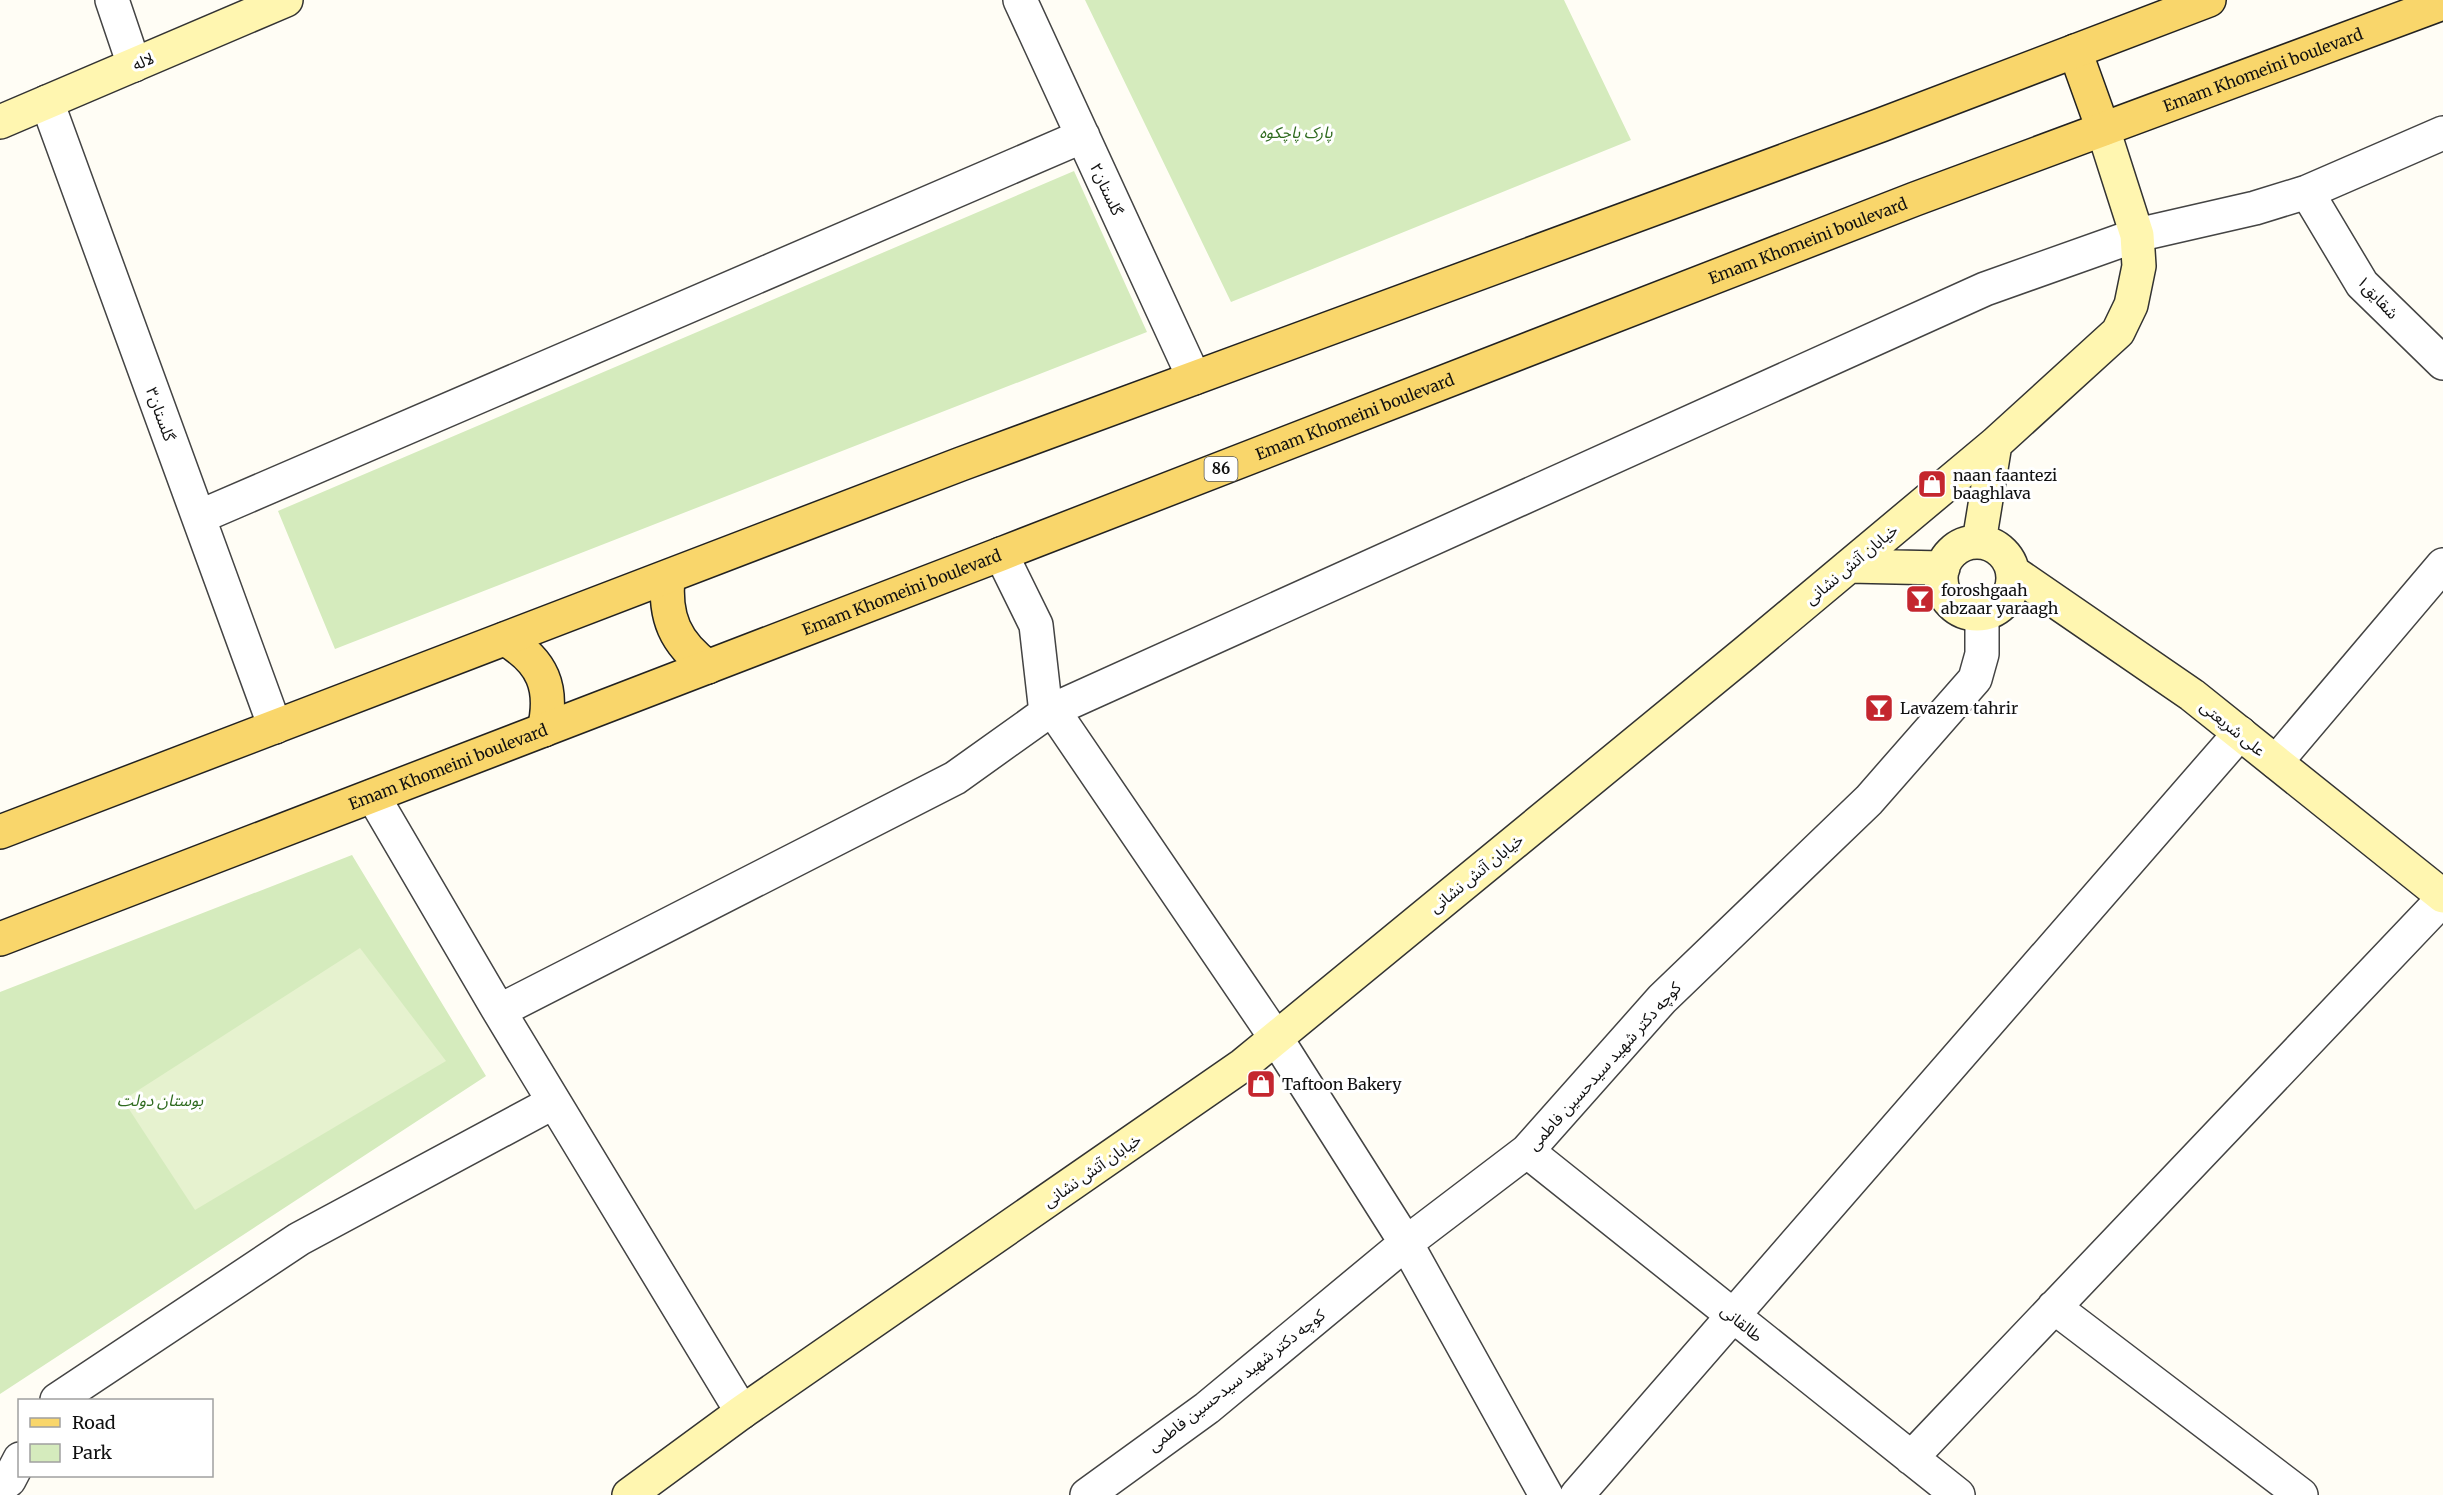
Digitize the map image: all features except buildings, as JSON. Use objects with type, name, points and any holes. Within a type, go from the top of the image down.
[{"type":"main road","points":[[0,832],[961,464],[1881,125],[2209,0]]},
{"type":"main road","name":"Emam Khomeini boulevard","points":[[0,939],[1915,199],[2443,3]]},
{"type":"main road","points":[[2074,51],[2103,129]]},
{"type":"main road","points":[[668,577],[668,611],[673,627],[682,643],[694,657],[708,667]]},
{"type":"main road","points":[[505,639],[520,647],[532,658],[541,672],[548,690],[549,710],[544,730]]},
{"type":"street","points":[[112,0],[134,65]]},
{"type":"street","name":"لاله","points":[[0,122],[286,0]]},
{"type":"street","name":"گلستان۲","points":[[1020,0],[1194,378]]},
{"type":"street","name":"گلستان۳","points":[[47,102],[275,727]]},
{"type":"street","name":"خیابان آتش نشانی","points":[[630,1495],[742,1412],[1234,1071],[1995,444],[2118,332],[2131,305],[2139,266],[2137,235],[2103,129]]},
{"type":"street","points":[[499,1011],[955,778],[1050,712],[1985,289],[2137,235],[2255,208],[2307,192],[2443,133]]},
{"type":"street","points":[[199,517],[1083,136]]},
{"type":"street","name":"شقایق۱","points":[[2307,192],[2362,284],[2443,363]]},
{"type":"street","points":[[1979,542],[1995,444]]},
{"type":"street","points":[[1979,542],[1991,544],[2001,551],[2009,561],[2013,572],[2013,583],[2003,604],[1982,614],[1959,609],[1950,602],[1942,585],[1943,568],[1948,557],[1957,548],[1967,543],[1979,542]]},
{"type":"street","points":[[1001,554],[1036,625],[1050,712],[1276,1038],[1406,1243],[1546,1495]]},
{"type":"street","points":[[2276,762],[2443,565]]},
{"type":"street","points":[[1849,566],[1943,568]]},
{"type":"street","name":"علی شریعتی","points":[[2013,572],[2192,694],[2443,898]]},
{"type":"street","name":"کوچه دکتر شهید سیدحسین فاطمی","points":[[1087,1495],[1207,1408],[1406,1243],[1527,1151],[1662,999],[1869,800],[1975,679],[1982,654],[1982,614]]},
{"type":"street","points":[[1576,1495],[2240,733]]},
{"type":"street","points":[[373,796],[499,1011],[742,1412]]},
{"type":"street","points":[[1911,1458],[2443,898]]},
{"type":"street","points":[[60,1399],[299,1239],[554,1102]]},
{"type":"street","name":"طالقانی","points":[[1527,1151],[1958,1495]]},
{"type":"street","points":[[2054,1307],[2301,1495]]},
{"type":"street","points":[[0,1486],[9,1480],[18,1463]]},
{"type":"green space","name":"پارک پاچکوه","points":[[1085,0],[1564,0],[1631,140],[1231,302]]},
{"type":"green space","points":[[1074,171],[1147,332],[335,649],[278,511]]},
{"type":"green space","name":"بوستان دولت","points":[[352,855],[486,1076],[0,1394],[0,992]]},
{"type":"green space","points":[[360,948],[446,1061],[195,1210],[123,1100]]},
{"type":"place","name":"naan faantezi baaghlava","points":[[1932,484]]},
{"type":"place","name":"foroshgaah abzaar yaraagh","points":[[1920,599]]},
{"type":"place","name":"Lavazem tahrir","points":[[1879,708]]},
{"type":"place","name":"Taftoon Bakery","points":[[1261,1084]]}]
